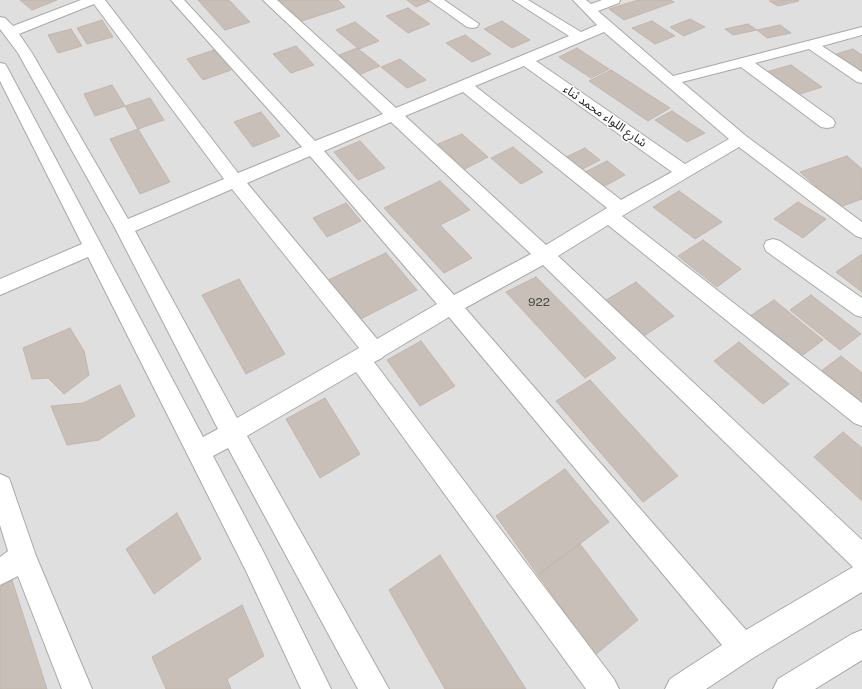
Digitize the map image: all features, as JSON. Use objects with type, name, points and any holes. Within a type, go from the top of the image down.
[{"type":"street","points":[[93,0],[6,26],[25,53],[124,228],[233,434],[374,689]]},
{"type":"street","points":[[98,0],[367,356],[604,689]]},
{"type":"street","points":[[177,0],[313,149],[451,306],[743,648]]},
{"type":"street","points":[[269,0],[545,255],[862,558]]},
{"type":"street","points":[[435,0],[472,24]]},
{"type":"street","points":[[519,0],[580,37]]},
{"type":"street","points":[[584,4],[614,0]]},
{"type":"street","points":[[584,4],[606,26],[740,140],[860,227]]},
{"type":"street","points":[[124,228],[606,26]]},
{"type":"street","points":[[670,81],[862,31]]},
{"type":"street","points":[[811,44],[862,79]]},
{"type":"street","name":"شارع اللواء محمد ثناء","points":[[526,60],[685,173]]},
{"type":"street","points":[[744,62],[827,123]]},
{"type":"street","points":[[0,67],[255,562],[316,689]]},
{"type":"street","points":[[464,85],[862,416]]},
{"type":"street","points":[[25,113],[54,104]]},
{"type":"street","points":[[199,452],[233,434],[451,306],[545,255],[615,212],[740,140]]},
{"type":"street","points":[[772,246],[862,310]]},
{"type":"street","points":[[0,287],[94,247]]},
{"type":"street","points":[[0,486],[23,557],[77,689]]},
{"type":"street","points":[[0,572],[23,557]]},
{"type":"street","points":[[680,689],[743,648],[862,577]]},
{"type":"street","points":[[788,689],[862,644]]},
{"type":"shaded area","points":[[0,0],[862,0],[862,689],[0,689]]},
{"type":"building","points":[[20,0],[57,0],[32,10]]},
{"type":"building","points":[[198,0],[229,0],[250,22],[225,30]]},
{"type":"building","points":[[279,0],[338,0],[345,7],[302,21]]},
{"type":"building","points":[[407,0],[432,0],[416,7]]},
{"type":"building","points":[[638,0],[671,0],[674,2],[624,20],[609,9]]},
{"type":"building","points":[[769,1],[799,1],[778,6]]},
{"type":"building","points":[[408,8],[430,24],[408,33],[386,16]]},
{"type":"building","points":[[690,19],[705,27],[684,36],[670,27]]},
{"type":"building","points":[[102,20],[113,37],[87,44],[77,28]]},
{"type":"building","points":[[502,21],[530,40],[512,48],[484,29]]},
{"type":"building","points":[[652,21],[675,36],[655,44],[632,28]]},
{"type":"building","points":[[355,22],[379,41],[359,49],[336,30]]},
{"type":"building","points":[[748,24],[757,30],[733,35],[725,29]]},
{"type":"building","points":[[780,25],[791,33],[767,38],[757,30]]},
{"type":"building","points":[[71,29],[82,46],[58,53],[48,35]]},
{"type":"building","points":[[465,35],[491,54],[472,62],[446,43]]},
{"type":"building","points":[[296,46],[314,65],[291,73],[273,54]]},
{"type":"building","points":[[357,48],[380,66],[356,76],[334,57]]},
{"type":"building","points":[[577,48],[609,69],[591,78],[559,57]]},
{"type":"building","points":[[853,49],[862,55],[862,72],[836,54]]},
{"type":"building","points":[[214,50],[231,70],[203,80],[187,59]]},
{"type":"building","points":[[400,59],[426,80],[407,88],[381,67]]},
{"type":"building","points":[[791,65],[822,87],[797,95],[766,72]]},
{"type":"building","points":[[611,70],[670,108],[648,121],[589,81]]},
{"type":"building","points":[[112,85],[125,106],[95,116],[84,94]]},
{"type":"building","points":[[150,98],[164,120],[138,129],[125,106]]},
{"type":"building","points":[[672,111],[705,133],[687,142],[655,120]]},
{"type":"building","points":[[261,112],[280,136],[253,147],[234,122]]},
{"type":"building","points":[[138,129],[170,182],[140,194],[110,139]]},
{"type":"building","points":[[462,134],[488,157],[465,169],[438,144]]},
{"type":"building","points":[[360,141],[385,168],[358,180],[334,152]]},
{"type":"building","points":[[513,147],[543,172],[521,184],[491,158]]},
{"type":"building","points":[[585,148],[600,160],[579,171],[564,158]]},
{"type":"building","points":[[847,156],[862,169],[862,199],[840,207],[800,172]]},
{"type":"building","points":[[607,161],[625,175],[603,187],[585,172]]},
{"type":"building","points":[[440,181],[470,210],[440,225],[472,258],[444,273],[384,208]]},
{"type":"building","points":[[679,191],[722,222],[695,239],[653,207]]},
{"type":"building","points":[[798,202],[826,219],[803,238],[774,219]]},
{"type":"building","points":[[346,203],[361,221],[327,237],[313,218]]},
{"type":"building","points":[[703,240],[741,269],[717,287],[678,256]]},
{"type":"building","points":[[386,253],[417,290],[355,322],[326,281]]},
{"type":"building","points":[[862,254],[862,292],[836,272]]},
{"type":"building","points":[[536,277],[616,358],[585,378],[506,292]]},
{"type":"building","points":[[239,279],[285,354],[246,374],[202,295]]},
{"type":"building","points":[[636,282],[674,316],[644,336],[606,300]]},
{"type":"building","points":[[811,295],[861,334],[840,350],[790,310]]},
{"type":"building","points":[[774,300],[823,340],[799,358],[750,316]]},
{"type":"building","points":[[70,328],[84,351],[89,375],[64,394],[48,378],[32,379],[23,348]]},
{"type":"building","points":[[421,341],[455,386],[420,406],[387,360]]},
{"type":"building","points":[[739,342],[789,384],[763,404],[714,361]]},
{"type":"building","points":[[841,356],[862,373],[862,412],[817,374]]},
{"type":"building","points":[[590,380],[678,476],[643,502],[556,401]]},
{"type":"building","points":[[120,385],[135,416],[99,440],[67,445],[51,406],[83,403]]},
{"type":"building","points":[[325,398],[360,454],[320,478],[286,419]]},
{"type":"building","points":[[843,432],[862,448],[862,501],[814,457]]},
{"type":"building","points":[[565,469],[609,522],[538,575],[496,516]]},
{"type":"building","points":[[177,513],[201,559],[154,594],[126,549]]},
{"type":"building","points":[[580,544],[638,620],[595,655],[538,575]]},
{"type":"building","points":[[440,555],[526,689],[445,689],[389,590]]},
{"type":"building","points":[[12,580],[47,689],[0,689],[0,587]]},
{"type":"building","points":[[242,605],[264,656],[227,679],[231,689],[166,689],[152,657]]}]
